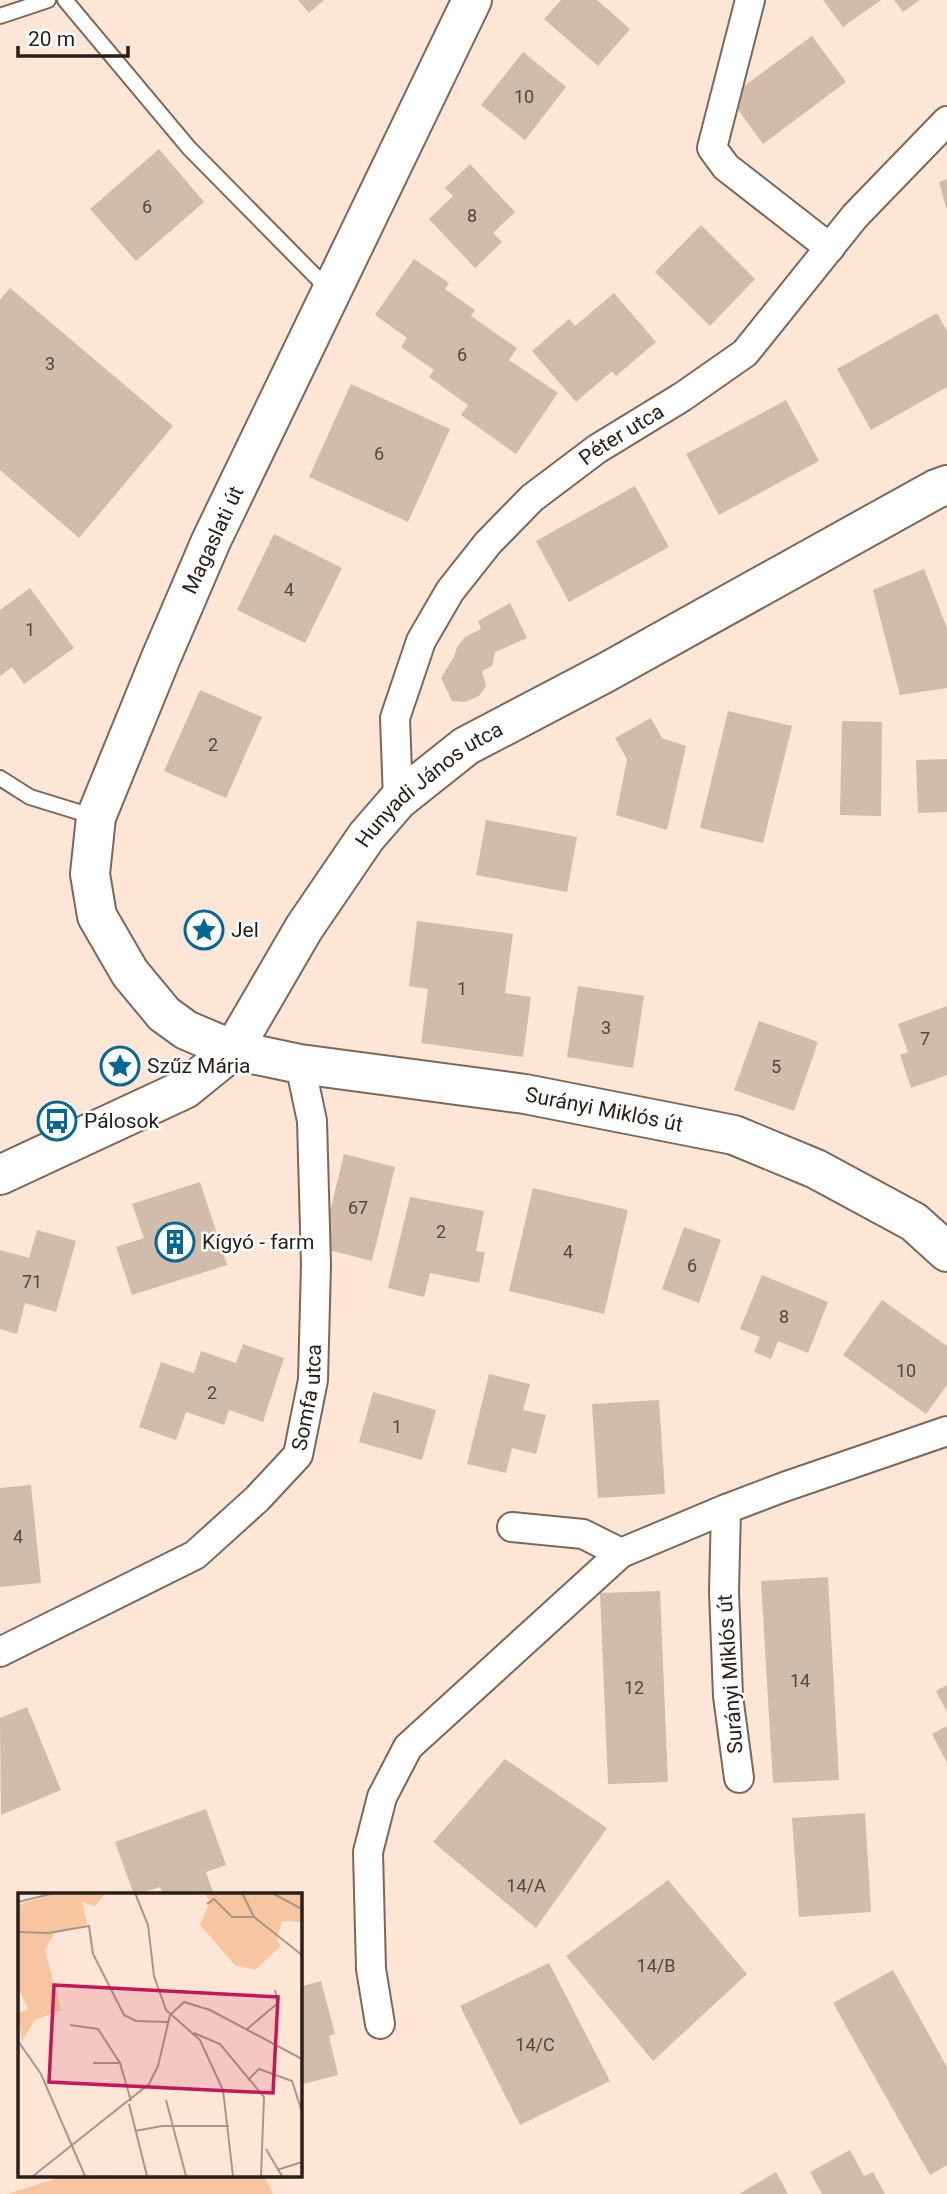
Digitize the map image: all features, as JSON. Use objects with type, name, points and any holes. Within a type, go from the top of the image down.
[{"type":"street","name":"Magaslati út","points":[[233,1049],[186,1030],[164,1014],[130,973],[97,916],[90,874],[96,817],[211,541],[472,0]]},
{"type":"street","points":[[750,0],[712,148],[726,167],[830,248]]},
{"type":"street","name":"Péter utca","points":[[398,800],[395,718],[421,641],[450,591],[488,543],[532,498],[597,449],[682,397],[745,353],[855,216],[947,121]]},
{"type":"street","name":"Hunyadi János utca","points":[[0,1175],[185,1088],[233,1049],[304,928],[366,837],[398,800],[466,746],[605,673],[947,485]]},
{"type":"street","name":"Surányi Miklós út","points":[[233,1049],[300,1064],[525,1094],[734,1135],[816,1169],[914,1222],[947,1252]]},
{"type":"street","name":"Somfa utca","points":[[0,1652],[195,1555],[257,1499],[298,1455],[313,1380],[316,1265],[312,1121],[300,1064]]},
{"type":"street","points":[[380,2024],[371,1969],[368,1852],[382,1797],[408,1747],[621,1553],[784,1487],[947,1432]]},
{"type":"street","name":"Surányi Miklós út","points":[[726,1509],[724,1592],[728,1696],[739,1778]]},
{"type":"street","points":[[512,1527],[583,1534],[621,1553]]},
{"type":"lane","points":[[0,16],[48,0]]},
{"type":"lane","points":[[65,0],[189,148],[331,292]]},
{"type":"lane","points":[[0,778],[30,797],[96,817]]},
{"type":"shaded area","points":[[64,2176],[264,2176],[273,2194],[7,2194]]},
{"type":"building","points":[[298,0],[324,0],[309,13]]},
{"type":"building","points":[[561,0],[597,0],[630,29],[598,66],[544,19]]},
{"type":"building","points":[[823,0],[881,0],[843,27]]},
{"type":"building","points":[[894,0],[920,0],[903,12]]},
{"type":"building","points":[[812,36],[846,82],[763,144],[729,97]]},
{"type":"building","points":[[523,52],[566,87],[525,140],[481,105]]},
{"type":"building","points":[[159,149],[204,202],[136,261],[90,209]]},
{"type":"building","points":[[470,164],[515,212],[493,233],[502,242],[475,268],[429,219],[453,196],[445,188]]},
{"type":"building","points":[[947,179],[947,208],[946,208],[939,182]]},
{"type":"building","points":[[701,225],[755,279],[710,326],[655,272]]},
{"type":"building","points":[[414,259],[449,283],[445,289],[475,310],[471,316],[517,348],[509,360],[558,393],[516,454],[461,415],[468,405],[429,377],[434,370],[401,347],[407,338],[375,315]]},
{"type":"building","points":[[10,288],[173,426],[79,538],[0,470],[0,300]]},
{"type":"building","points":[[614,293],[656,342],[616,376],[612,371],[576,402],[532,351],[569,319],[575,326]]},
{"type":"building","points":[[937,313],[947,331],[947,387],[871,430],[837,369]]},
{"type":"building","points":[[351,384],[450,429],[408,522],[309,477]]},
{"type":"building","points":[[786,400],[819,461],[719,515],[686,454]]},
{"type":"building","points":[[635,486],[669,547],[569,602],[536,541]]},
{"type":"building","points":[[274,534],[342,568],[305,643],[237,610]]},
{"type":"building","points":[[924,569],[947,628],[947,688],[900,695],[873,590]]},
{"type":"building","points":[[30,588],[74,648],[24,684],[12,667],[0,676],[0,610]]},
{"type":"building","points":[[510,603],[527,638],[495,652],[492,666],[482,671],[486,686],[479,696],[465,702],[452,701],[441,678],[457,647],[465,637],[481,629],[478,621]]},
{"type":"building","points":[[200,690],[262,717],[226,798],[164,771]]},
{"type":"building","points":[[728,711],[792,726],[763,843],[700,828]]},
{"type":"building","points":[[651,718],[662,738],[686,746],[667,830],[616,815],[627,759],[615,738]]},
{"type":"building","points":[[842,721],[882,722],[881,816],[840,815]]},
{"type":"building","points":[[947,759],[947,812],[918,813],[916,760]]},
{"type":"building","points":[[486,820],[577,837],[567,892],[476,875]]},
{"type":"building","points":[[417,921],[513,934],[505,993],[531,997],[523,1057],[421,1043],[428,989],[409,986]]},
{"type":"building","points":[[578,986],[644,996],[633,1068],[567,1057]]},
{"type":"building","points":[[947,1006],[947,1075],[911,1088],[900,1055],[908,1052],[898,1024]]},
{"type":"building","points":[[759,1021],[818,1042],[794,1111],[734,1090]]},
{"type":"building","points":[[344,1154],[395,1167],[372,1261],[321,1248]]},
{"type":"building","name":"Kígyó - farm","points":[[200,1182],[227,1265],[132,1295],[116,1247],[144,1238],[132,1204]]},
{"type":"building","points":[[533,1188],[628,1210],[604,1314],[509,1291]]},
{"type":"building","points":[[410,1197],[484,1211],[476,1251],[485,1252],[479,1283],[430,1273],[424,1297],[388,1288]]},
{"type":"building","points":[[684,1227],[721,1240],[699,1303],[662,1289]]},
{"type":"building","points":[[37,1230],[76,1241],[56,1312],[25,1303],[17,1334],[0,1329],[0,1250],[29,1258]]},
{"type":"building","points":[[762,1275],[828,1302],[808,1353],[778,1341],[771,1359],[754,1352],[760,1337],[740,1329]]},
{"type":"building","points":[[882,1300],[947,1346],[947,1385],[926,1414],[843,1355]]},
{"type":"building","points":[[243,1344],[284,1358],[263,1422],[229,1410],[224,1425],[186,1412],[176,1440],[139,1427],[161,1362],[194,1373],[201,1351],[236,1363]]},
{"type":"building","points":[[489,1374],[530,1384],[523,1410],[546,1415],[536,1454],[512,1448],[506,1473],[467,1464]]},
{"type":"building","points":[[373,1392],[436,1410],[422,1460],[359,1442]]},
{"type":"building","points":[[659,1400],[665,1494],[598,1498],[592,1404]]},
{"type":"building","points":[[31,1485],[41,1583],[0,1587],[0,1488]]},
{"type":"building","points":[[828,1577],[839,1780],[773,1783],[761,1581]]},
{"type":"building","points":[[660,1591],[668,1782],[608,1784],[600,1593]]},
{"type":"building","points":[[947,1685],[947,1712],[936,1691]]},
{"type":"building","points":[[27,1707],[61,1790],[1,1815],[0,1718]]},
{"type":"building","points":[[947,1726],[947,1763],[932,1734]]},
{"type":"building","points":[[505,1759],[607,1828],[536,1928],[433,1842]]},
{"type":"building","points":[[206,1809],[226,1865],[206,1872],[213,1893],[162,1893],[160,1887],[133,1893],[115,1842]]},
{"type":"building","points":[[865,1813],[871,1912],[799,1917],[792,1818]]},
{"type":"building","points":[[668,1880],[747,1974],[653,2061],[566,1956]]},
{"type":"building","points":[[549,1963],[610,2081],[520,2125],[460,2006]]},
{"type":"building","points":[[893,1970],[947,2067],[947,2165],[930,2175],[833,2003]]},
{"type":"building","points":[[321,1981],[335,2034],[329,2036],[338,2075],[301,2084],[301,1986]]},
{"type":"building","points":[[850,2150],[864,2176],[873,2172],[885,2194],[822,2194],[810,2172]]},
{"type":"building","points":[[776,2172],[788,2194],[739,2194]]},
{"type":"place","name":"Jel","points":[[204,930]]},
{"type":"place","name":"Szűz Mária","points":[[120,1066]]},
{"type":"place","name":"Pálosok","points":[[57,1121]]},
{"type":"place","name":"Kígyó - farm","points":[[175,1242]]}]
